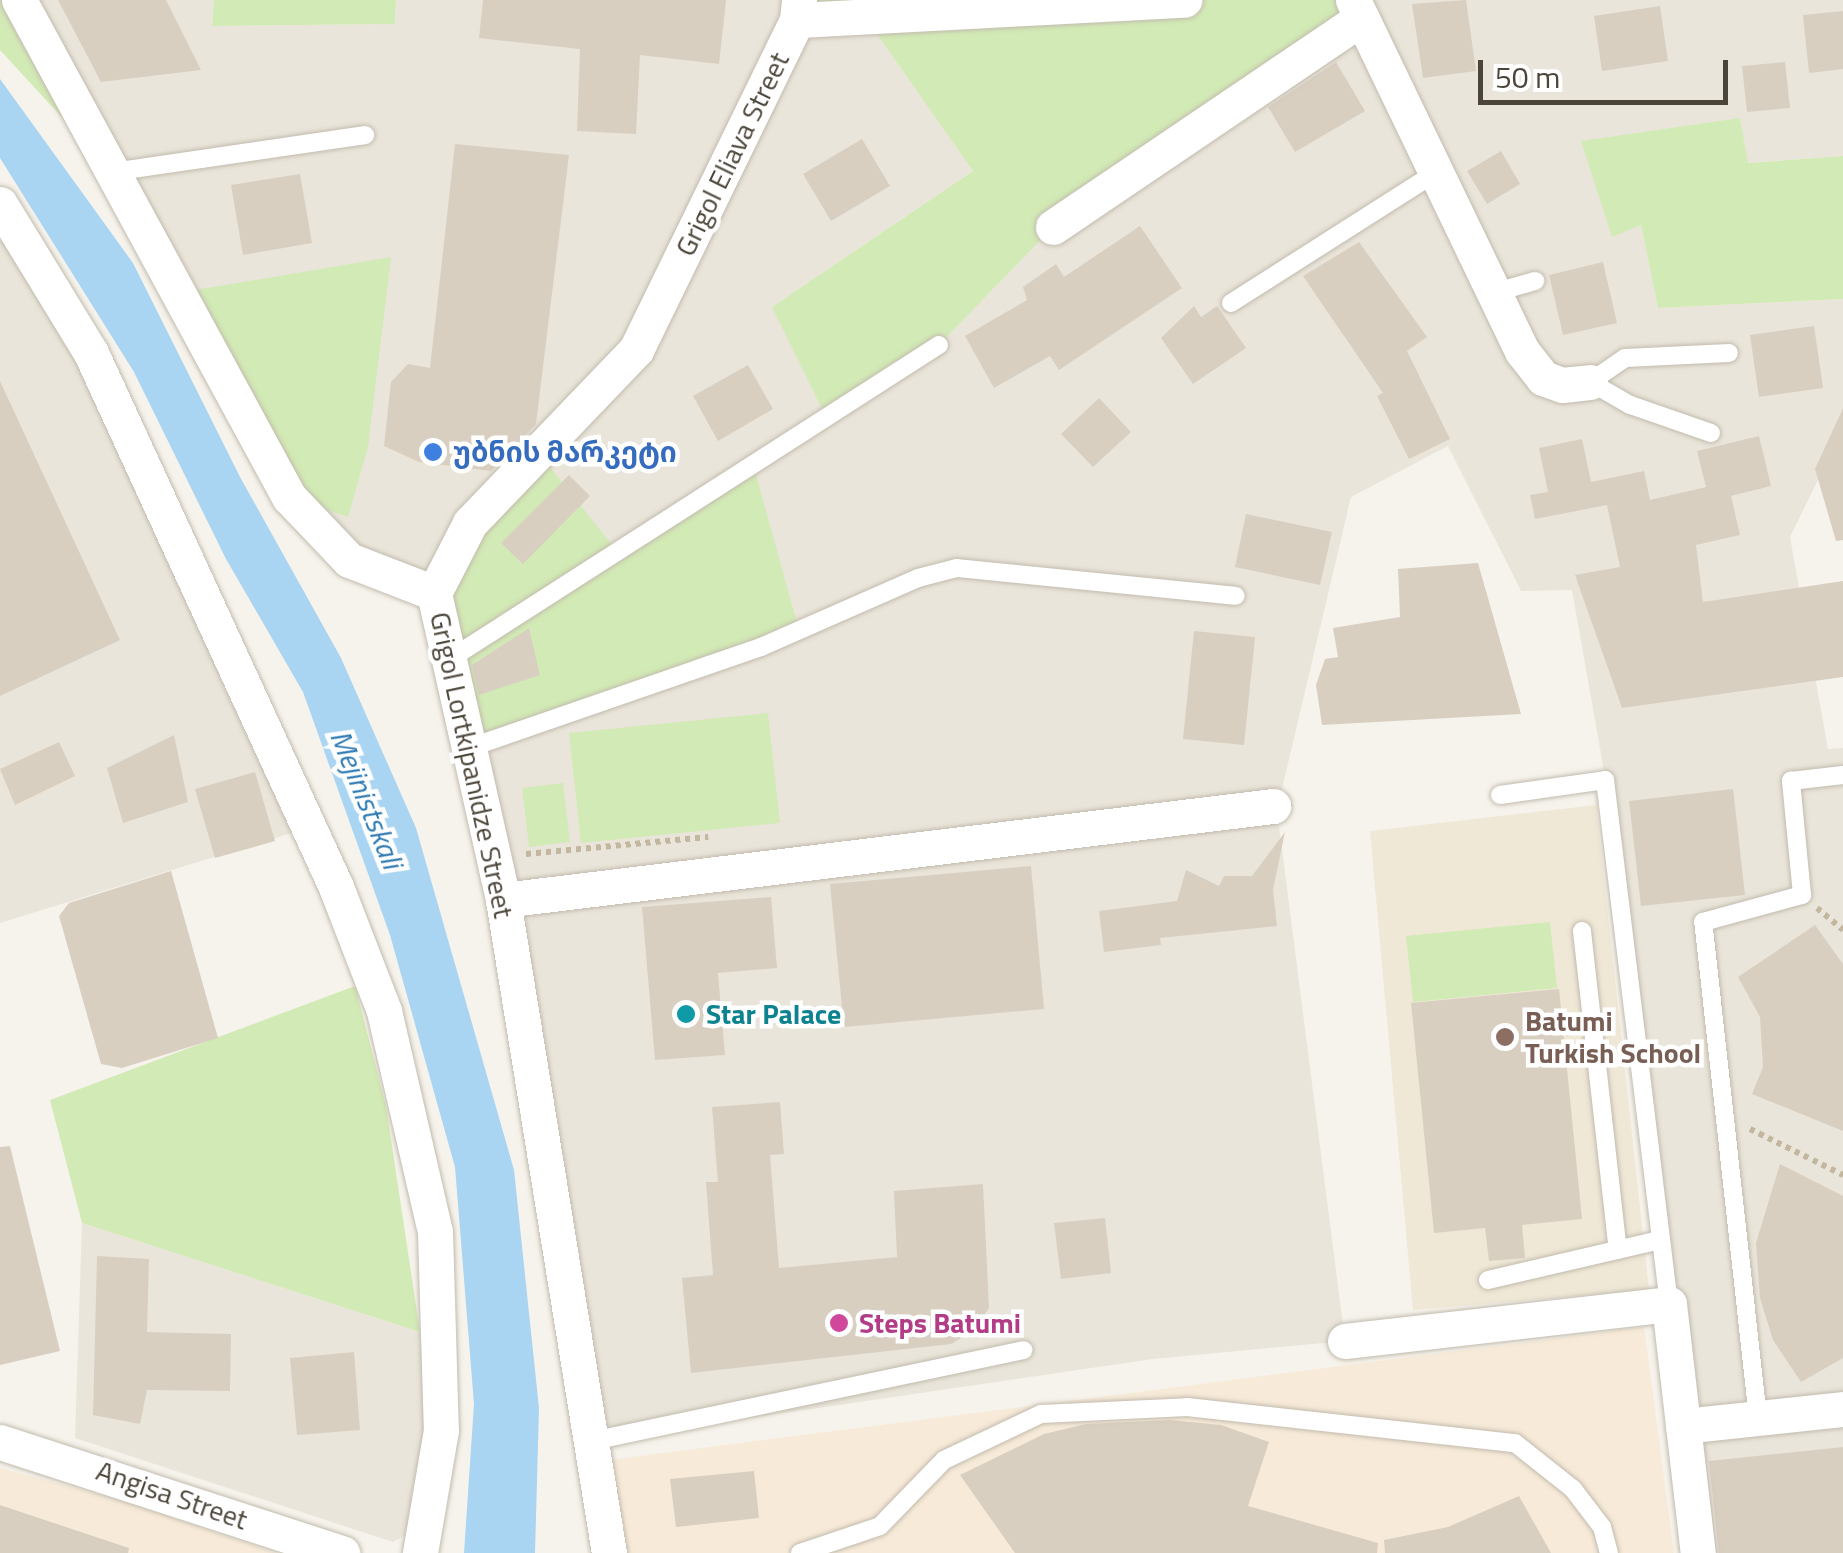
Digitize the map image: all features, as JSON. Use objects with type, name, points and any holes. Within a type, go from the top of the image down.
[{"type":"street","name":"Grigol Lortkipanidze Street","points":[[19,0],[289,497],[349,560],[434,593],[503,900],[609,1553]]},
{"type":"street","name":"Grigol Eliava Street","points":[[434,593],[470,523],[636,350],[798,10],[1184,0]]},
{"type":"street","points":[[1053,227],[1356,9],[1432,176],[1492,292],[1543,378],[1562,385],[1590,382]]},
{"type":"street","points":[[0,204],[91,352],[336,887],[384,1011],[435,1232],[440,1430],[420,1553]]},
{"type":"street","points":[[503,900],[1273,806]]},
{"type":"street","points":[[1345,1341],[1669,1304],[1698,1553]]},
{"type":"street","points":[[1683,1426],[1843,1409]]},
{"type":"street","name":"Angisa Street","points":[[0,1442],[342,1553]]},
{"type":"lane","points":[[112,172],[364,136]]},
{"type":"lane","points":[[1231,303],[1432,176]]},
{"type":"lane","points":[[1492,292],[1536,282]]},
{"type":"lane","points":[[450,659],[939,345]]},
{"type":"lane","points":[[1711,433],[1630,406],[1590,382],[1625,358],[1729,353]]},
{"type":"lane","points":[[469,748],[760,647],[918,578],[957,568],[1236,596]]},
{"type":"lane","points":[[1758,1418],[1702,922],[1802,895],[1791,781],[1843,776]]},
{"type":"lane","points":[[1500,796],[1605,780],[1669,1304]]},
{"type":"lane","points":[[1582,931],[1618,1250]]},
{"type":"lane","points":[[1488,1280],[1660,1240]]},
{"type":"lane","points":[[592,1442],[1022,1350]]},
{"type":"lane","points":[[800,1553],[880,1526],[944,1460],[1041,1414],[1187,1407],[1515,1443],[1573,1488],[1602,1527],[1609,1553]]},
{"type":"path","points":[[493,856],[726,836]]},
{"type":"path","points":[[1724,1116],[1843,1176]]},
{"type":"shaded area","points":[[19,0],[214,0],[212,26],[395,24],[396,0],[799,0],[865,16],[973,171],[772,307],[939,345],[1053,227],[1353,0],[1843,0],[1843,156],[1747,163],[1740,118],[1611,236],[1641,225],[1658,308],[1843,299],[1843,429],[1790,537],[1828,749],[1843,748],[1843,1553],[1698,1553],[1604,771],[1572,590],[1521,591],[1448,446],[1351,497],[1277,810],[1345,1341],[1153,1359],[592,1441],[469,748],[617,551],[434,593],[349,560],[289,497],[348,516],[178,293]]},
{"type":"shaded area","points":[[0,234],[53,311],[295,832],[0,923]]},
{"type":"shaded area","name":"Batumi Turkish School","points":[[1596,805],[1649,1290],[1413,1310],[1370,831]]},
{"type":"shaded area","points":[[82,1223],[420,1332],[427,1433],[413,1531],[393,1542],[75,1438]]},
{"type":"shaded area","points":[[1644,1327],[1674,1553],[626,1553],[609,1460]]},
{"type":"shaded area","points":[[0,1468],[119,1500],[276,1553],[0,1553]]},
{"type":"green space","points":[[0,0],[19,0],[112,172],[0,50]]},
{"type":"green space","points":[[214,0],[396,0],[395,24],[212,26]]},
{"type":"green space","points":[[799,0],[1353,0],[1360,19],[1053,227],[939,345],[826,417],[772,307],[973,171],[865,17]]},
{"type":"green space","points":[[1740,118],[1748,163],[1843,156],[1843,299],[1658,308],[1641,225],[1612,237],[1581,141]]},
{"type":"green space","points":[[391,257],[368,447],[348,517],[289,497],[178,293]]},
{"type":"green space","points":[[538,452],[617,551],[753,464],[799,630],[469,748],[434,593]]},
{"type":"green space","points":[[768,713],[780,823],[581,843],[569,733]]},
{"type":"green space","points":[[563,783],[570,842],[529,847],[522,788]]},
{"type":"green space","points":[[1550,922],[1557,988],[1413,1002],[1406,936]]},
{"type":"green space","points":[[355,986],[386,1106],[420,1332],[82,1223],[50,1100]]},
{"type":"water","name":"Mejinistskali","points":[[0,79],[133,263],[240,477],[341,658],[416,828],[514,1170],[539,1408],[535,1553],[464,1553],[474,1404],[455,1167],[390,935],[303,692],[226,559],[134,372],[0,158]]},
{"type":"building","points":[[58,0],[166,0],[201,70],[101,82]]},
{"type":"building","points":[[483,0],[726,0],[719,64],[640,55],[636,134],[577,131],[580,49],[479,38]]},
{"type":"building","points":[[1466,0],[1476,71],[1423,78],[1412,4]]},
{"type":"building","points":[[1660,6],[1668,61],[1602,71],[1594,16]]},
{"type":"building","points":[[1843,11],[1843,69],[1809,73],[1803,15]]},
{"type":"building","points":[[1336,62],[1365,111],[1295,152],[1268,107]]},
{"type":"building","points":[[1785,62],[1790,108],[1747,112],[1742,66]]},
{"type":"building","points":[[862,139],[890,186],[831,221],[803,174]]},
{"type":"building","points":[[455,144],[569,155],[536,424],[491,471],[419,462],[384,446],[391,382],[408,364],[430,368]]},
{"type":"building","points":[[1501,151],[1520,184],[1487,204],[1467,171]]},
{"type":"building","points":[[300,174],[312,243],[243,255],[231,185]]},
{"type":"building","points":[[1140,226],[1182,288],[1059,370],[1050,356],[994,388],[965,336],[1027,300],[1023,287],[1056,264],[1064,277]]},
{"type":"building","points":[[1359,242],[1427,337],[1407,351],[1450,439],[1409,459],[1377,396],[1383,393],[1303,276]]},
{"type":"building","points":[[1603,262],[1617,323],[1563,335],[1549,275]]},
{"type":"building","points":[[1194,306],[1201,317],[1217,306],[1246,348],[1193,384],[1161,338]]},
{"type":"building","points":[[1814,326],[1823,388],[1759,397],[1750,335]]},
{"type":"building","points":[[748,365],[773,409],[718,441],[693,396]]},
{"type":"building","points":[[0,381],[120,640],[0,696]]},
{"type":"building","points":[[1099,398],[1131,432],[1093,467],[1061,434]]},
{"type":"building","points":[[1843,408],[1843,540],[1836,541],[1815,469]]},
{"type":"building","points":[[1759,436],[1771,486],[1731,496],[1740,535],[1696,545],[1703,602],[1843,581],[1843,677],[1622,708],[1575,575],[1620,567],[1607,505],[1535,519],[1530,495],[1548,492],[1539,448],[1582,439],[1591,482],[1644,471],[1650,500],[1706,487],[1697,451]]},
{"type":"building","points":[[569,475],[590,496],[523,564],[501,543]]},
{"type":"building","points":[[1246,514],[1332,532],[1320,585],[1235,567]]},
{"type":"building","points":[[1478,563],[1521,714],[1322,725],[1316,685],[1325,659],[1338,657],[1333,628],[1400,617],[1398,569]]},
{"type":"building","points":[[529,628],[540,675],[479,695],[472,665]]},
{"type":"building","points":[[1194,631],[1255,637],[1244,745],[1183,739]]},
{"type":"building","points":[[174,735],[188,802],[123,823],[107,768]]},
{"type":"building","points":[[59,742],[75,776],[15,805],[0,769]]},
{"type":"building","points":[[255,772],[275,841],[215,858],[195,789]]},
{"type":"building","points":[[1733,789],[1745,895],[1641,906],[1629,801]]},
{"type":"building","points":[[1285,832],[1273,890],[1277,926],[1160,938],[1161,945],[1104,952],[1099,911],[1177,901],[1186,870],[1219,886],[1224,876],[1252,876]]},
{"type":"building","points":[[1031,866],[1044,1009],[844,1027],[830,884]]},
{"type":"building","points":[[171,871],[218,1038],[122,1068],[101,1064],[59,916],[69,903]]},
{"type":"building","name":"Star Palace","points":[[771,897],[777,968],[718,973],[725,1055],[655,1060],[642,907]]},
{"type":"building","points":[[1815,925],[1843,964],[1843,1131],[1752,1094],[1763,1067],[1760,1017],[1738,977]]},
{"type":"building","points":[[1559,989],[1582,1219],[1522,1225],[1525,1258],[1489,1261],[1485,1228],[1434,1233],[1411,1003]]},
{"type":"building","points":[[780,1102],[784,1154],[770,1155],[779,1268],[897,1257],[894,1191],[983,1184],[989,1308],[973,1331],[951,1344],[691,1373],[682,1278],[713,1275],[706,1182],[718,1182],[712,1107]]},
{"type":"building","points":[[10,1146],[60,1351],[0,1365],[0,1147]]},
{"type":"building","points":[[1780,1164],[1843,1196],[1843,1358],[1801,1382],[1773,1340],[1760,1298],[1756,1243]]},
{"type":"building","points":[[1105,1218],[1111,1273],[1061,1279],[1054,1223]]},
{"type":"building","points":[[97,1256],[149,1259],[147,1332],[231,1334],[230,1391],[147,1390],[140,1424],[93,1415]]},
{"type":"building","points":[[354,1352],[360,1430],[297,1435],[290,1358]]},
{"type":"building","points":[[1170,1420],[1221,1425],[1269,1442],[1248,1506],[1378,1543],[1377,1553],[1015,1553],[960,1475],[1044,1434],[1086,1424]]},
{"type":"building","points":[[1843,1447],[1843,1553],[1719,1553],[1709,1461]]},
{"type":"building","points":[[754,1471],[759,1518],[676,1527],[670,1479]]},
{"type":"building","points":[[1519,1496],[1551,1553],[1385,1553],[1384,1540],[1448,1527]]},
{"type":"building","points":[[0,1505],[129,1548],[128,1553],[0,1553]]},
{"type":"place","name":"უბნის მარკეტი","points":[[433,452]]},
{"type":"place","name":"Star Palace","points":[[686,1014]]},
{"type":"place","name":"Batumi Turkish School","points":[[1505,1037]]},
{"type":"place","name":"Steps Batumi","points":[[839,1323]]}]
